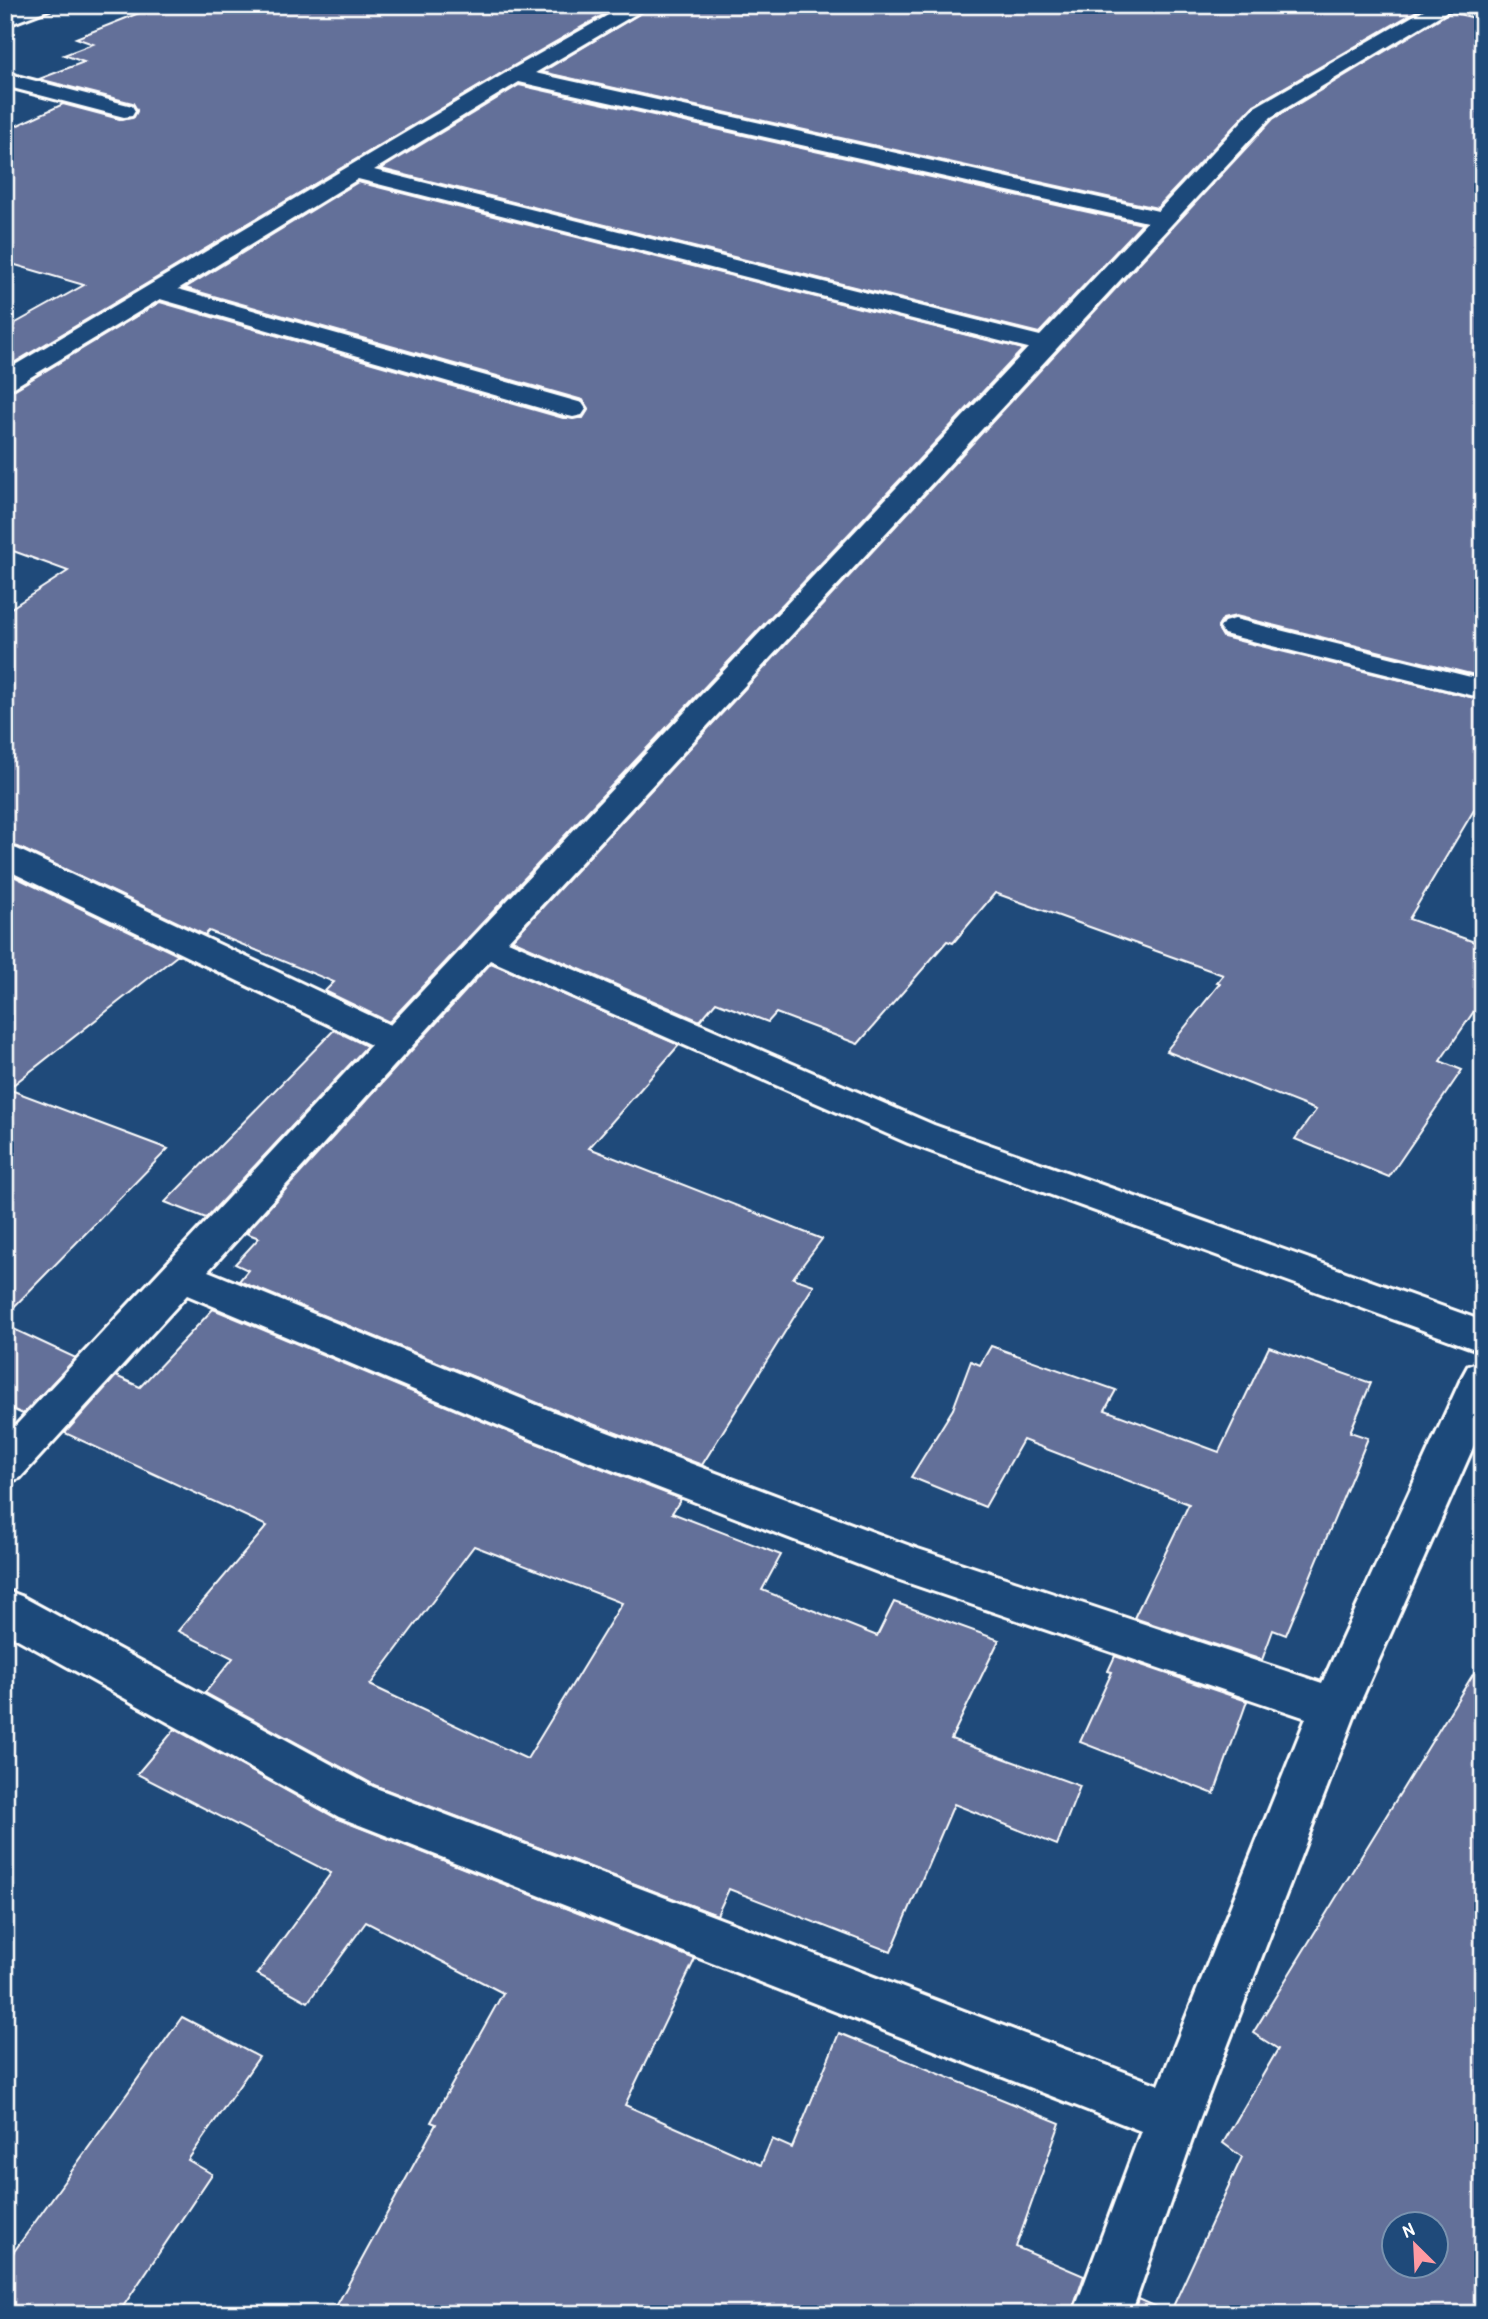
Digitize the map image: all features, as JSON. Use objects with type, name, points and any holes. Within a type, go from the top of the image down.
[{"type":"street","points":[[5,20],[43,5]]},
{"type":"street","points":[[5,382],[516,75],[641,5]]},
{"type":"street","points":[[5,1466],[485,944],[1264,112],[1447,5]]},
{"type":"street","points":[[516,75],[1163,219]]},
{"type":"street","points":[[5,79],[124,111]]},
{"type":"street","points":[[355,172],[1046,345]]},
{"type":"street","points":[[159,291],[573,409]]},
{"type":"street","points":[[1235,628],[1483,689]]},
{"type":"street","points":[[5,856],[395,1042]]},
{"type":"street","points":[[485,944],[921,1134],[1483,1337]]},
{"type":"street","points":[[179,1275],[539,1424],[904,1563],[1334,1707]]},
{"type":"street","points":[[1102,2314],[1173,2117],[1334,1707],[1483,1377]]},
{"type":"street","points":[[5,1609],[356,1802],[1173,2117]]},
{"type":"building","points":[[159,5],[620,5],[5,368],[5,329],[84,285],[5,262],[5,131],[63,104],[123,120],[134,117],[137,110],[133,103],[39,79],[84,62],[64,55],[93,44],[76,38]]},
{"type":"building","points":[[654,5],[1367,5],[1387,11],[1397,5],[1425,6],[1254,105],[1157,208],[542,72]]},
{"type":"building","points":[[1450,12],[1483,20],[1483,677],[1236,616],[1223,619],[1218,627],[1223,637],[1483,700],[1483,795],[1409,919],[1483,945],[1483,998],[1440,1061],[1462,1070],[1389,1177],[1295,1139],[1316,1110],[1166,1051],[1220,983],[1217,982],[1223,975],[995,893],[953,943],[947,941],[858,1044],[776,1013],[768,1022],[716,1002],[700,1021],[512,940],[1273,119]]},
{"type":"building","points":[[519,85],[1142,224],[1039,333],[381,169]]},
{"type":"building","points":[[358,182],[1023,349],[389,1022],[325,991],[334,982],[209,931],[205,935],[18,847],[5,844],[5,612],[68,571],[5,548],[5,392],[15,389],[160,302],[563,418],[583,418],[588,410],[583,400],[185,288]]},
{"type":"building","points":[[5,872],[178,955],[8,1089],[168,1149],[5,1316]]},
{"type":"building","points":[[491,963],[679,1045],[589,1148],[822,1239],[793,1278],[814,1285],[702,1465],[555,1410],[239,1281],[248,1270],[235,1264],[259,1238],[246,1233]]},
{"type":"building","points":[[334,1030],[367,1046],[206,1218],[165,1202]]},
{"type":"building","points":[[213,1309],[523,1438],[681,1499],[672,1513],[781,1555],[762,1590],[877,1636],[894,1602],[999,1640],[951,1739],[1080,1786],[1057,1845],[954,1804],[891,1952],[729,1889],[717,1915],[374,1785],[205,1693],[233,1658],[178,1631],[267,1526],[65,1433],[116,1376],[140,1387]],"holes":[[[474,1546],[622,1603],[527,1759],[370,1685]]]},
{"type":"building","points":[[5,1325],[76,1358],[23,1414],[5,1406]]},
{"type":"building","points":[[991,1346],[1116,1390],[1105,1410],[1219,1452],[1269,1347],[1371,1383],[1350,1432],[1368,1438],[1286,1635],[1273,1630],[1262,1660],[1134,1618],[1189,1504],[1023,1440],[985,1507],[911,1477],[953,1409],[971,1361],[980,1365]]},
{"type":"building","points":[[1115,1656],[1247,1701],[1214,1794],[1080,1742],[1112,1672],[1108,1671]]},
{"type":"building","points":[[1483,1658],[1483,2314],[1134,2314],[1139,2299],[1170,2313],[1242,2157],[1223,2143],[1278,2049],[1253,2033]]},
{"type":"building","points":[[175,1729],[338,1819],[695,1959],[625,2105],[761,2165],[772,2139],[792,2148],[839,2033],[1060,2123],[1016,2247],[1084,2276],[1071,2314],[332,2314],[436,2124],[431,2122],[503,1993],[366,1922],[308,2002],[257,1974],[331,1873],[137,1774]]},
{"type":"building","points":[[182,2017],[259,2057],[188,2160],[212,2174],[118,2314],[5,2314],[5,2264]]}]
